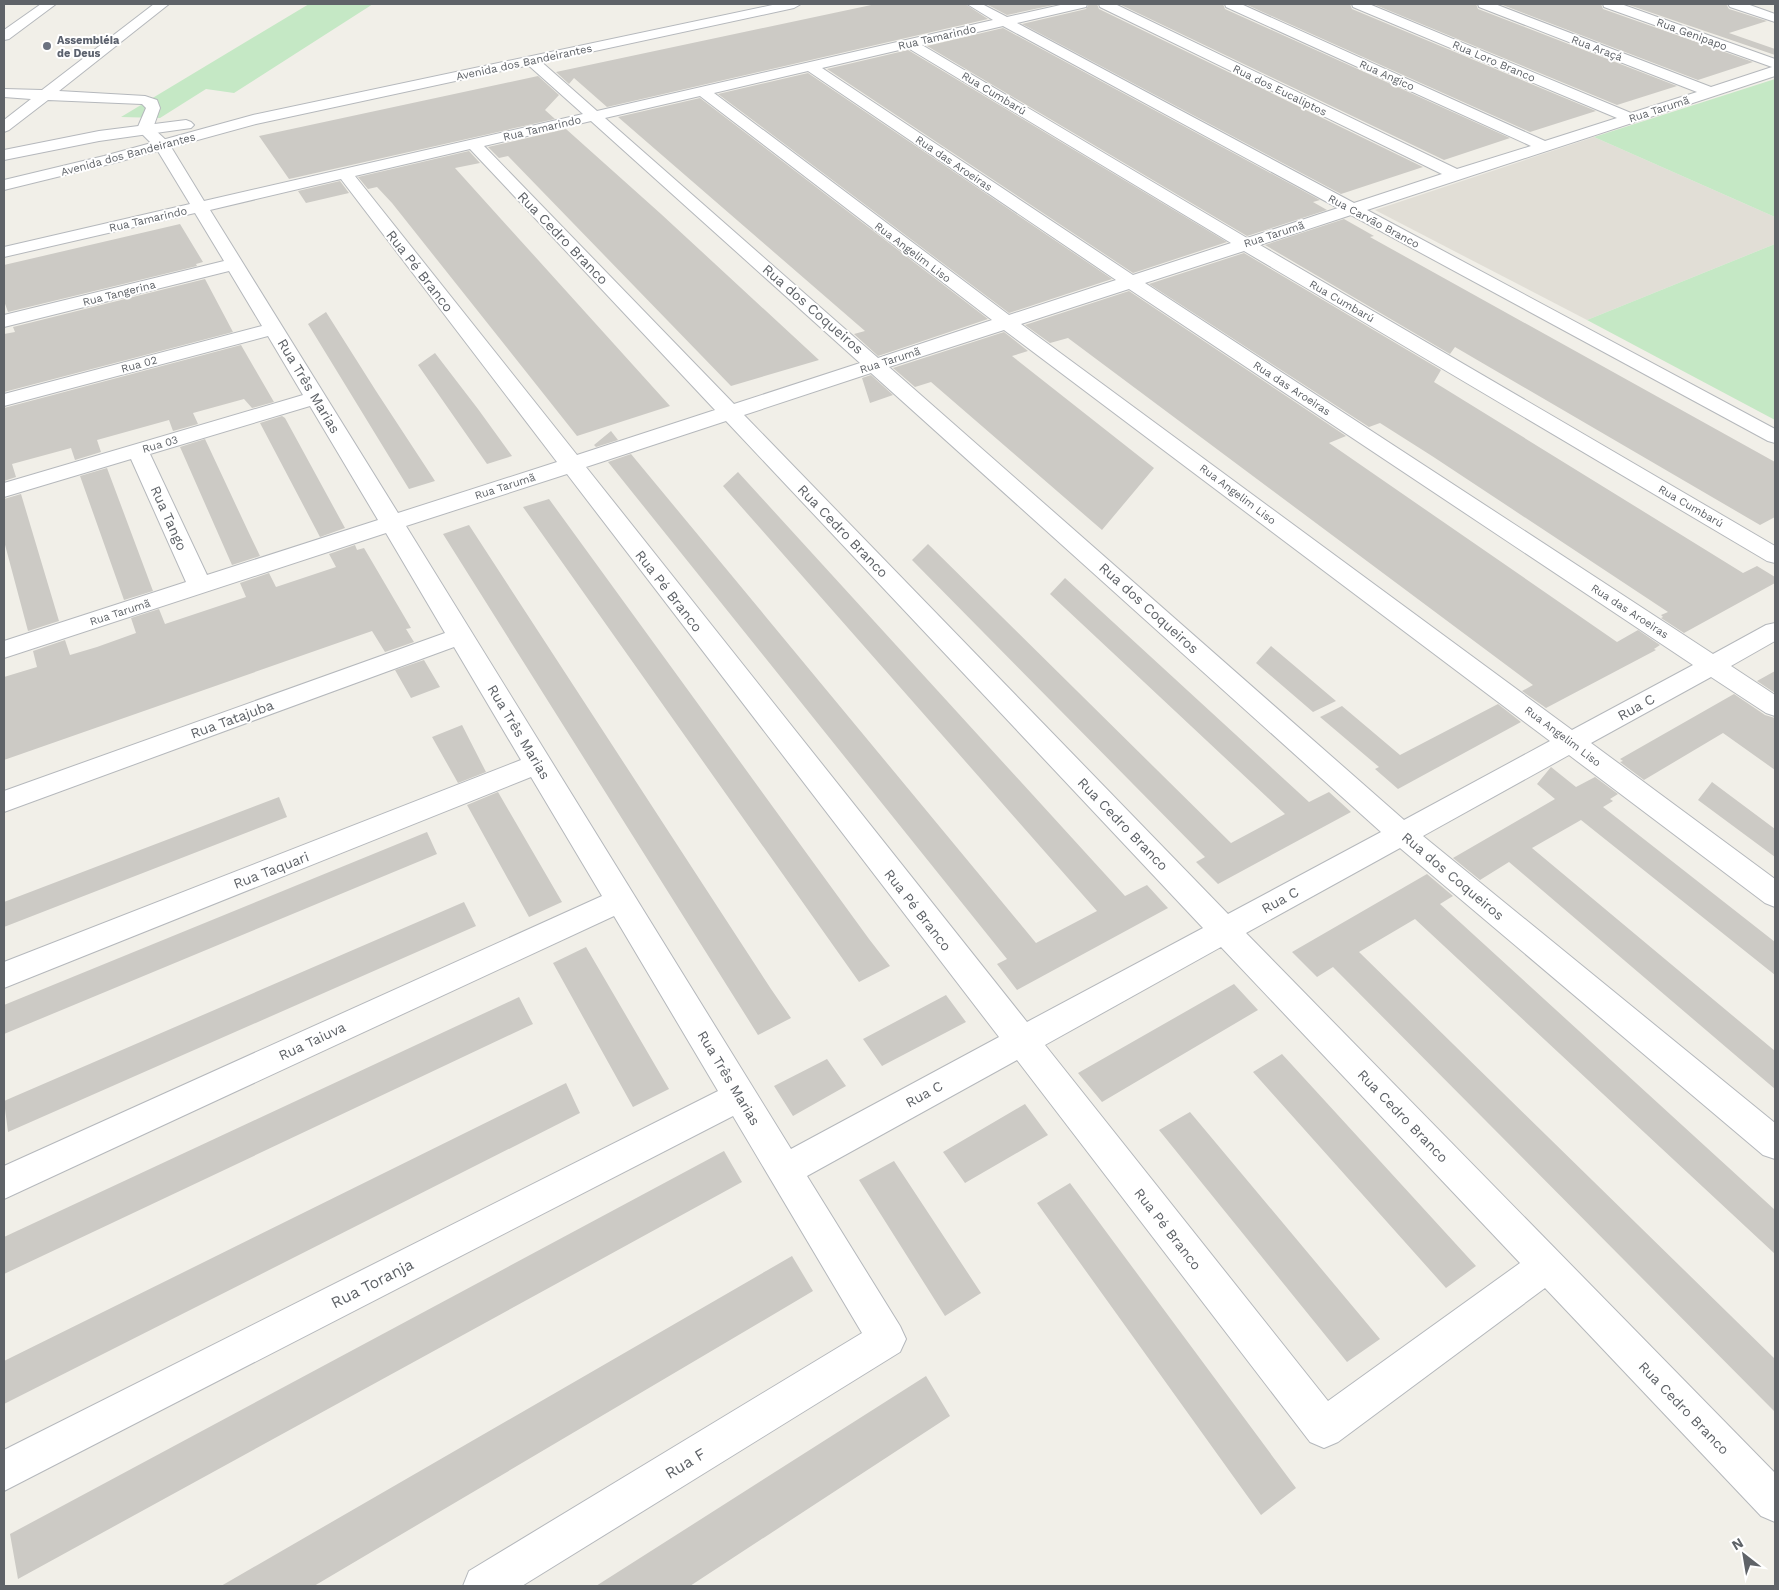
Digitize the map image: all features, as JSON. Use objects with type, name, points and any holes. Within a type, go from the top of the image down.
[{"type":"street","points":[[4,36],[49,4]]},
{"type":"street","points":[[4,127],[162,4]]},
{"type":"street","name":"Avenida dos Bandeirantes","points":[[4,155],[154,137],[253,120],[794,4]]},
{"type":"street","name":"Rua Carvão Branco","points":[[972,4],[1775,437]]},
{"type":"street","name":"Rua Tamarindo","points":[[4,252],[1081,4]]},
{"type":"street","name":"Rua dos Eucaliptos","points":[[1105,4],[1456,175]]},
{"type":"street","name":"Rua Angico","points":[[1231,4],[1544,146]]},
{"type":"street","name":"Rua Loro Branco","points":[[1358,4],[1630,118]]},
{"type":"street","name":"Rua Araçá","points":[[1484,4],[1711,92]]},
{"type":"street","name":"Rua Genipapo","points":[[1609,4],[1775,64]]},
{"type":"street","points":[[1734,4],[1775,18]]},
{"type":"street","name":"Rua Cumbarú","points":[[910,43],[1245,244],[1775,556]]},
{"type":"street","name":"Rua dos Coqueiros","points":[[532,61],[1402,834],[1775,1144]]},
{"type":"street","name":"Rua das Aroeiras","points":[[810,66],[1131,282],[1775,707]]},
{"type":"street","name":"Rua Tarumã","points":[[4,650],[1775,71]]},
{"type":"street","name":"Rua Angelim Liso","points":[[702,91],[1006,322],[1775,895]]},
{"type":"street","points":[[4,93],[145,100],[152,103],[154,137]]},
{"type":"street","name":"Avenida dos Bandeirantes","points":[[4,185],[108,160],[154,137],[253,120]]},
{"type":"street","name":"Rua Três Marias","points":[[154,137],[235,264],[887,1339]]},
{"type":"street","name":"Rua Cedro Branco","points":[[473,144],[1224,930],[1775,1502]]},
{"type":"street","name":"Rua Pé Branco","points":[[344,173],[570,465],[1324,1428],[1547,1265]]},
{"type":"street","name":"Rua Tangerina","points":[[4,321],[235,264]]},
{"type":"street","name":"Rua 02","points":[[4,400],[274,329]]},
{"type":"street","name":"Rua 03","points":[[4,490],[316,398]]},
{"type":"street","name":"Rua Tango","points":[[138,450],[200,586]]},
{"type":"street","name":"Rua C","points":[[785,1170],[1775,631]]},
{"type":"street","name":"Rua Tatajuba","points":[[4,802],[460,636]]},
{"type":"street","name":"Rua Taquari","points":[[4,975],[538,764]]},
{"type":"street","name":"Rua Taiuva","points":[[4,1183],[620,900]]},
{"type":"street","name":"Rua Toranja","points":[[4,1471],[740,1096]]},
{"type":"street","name":"Rua F","points":[[484,1586],[887,1339]]},
{"type":"shaded area","points":[[1594,137],[1775,217],[1775,244],[1587,320],[1375,210]]},
{"type":"green space","points":[[309,4],[373,4],[234,93],[206,89],[160,118],[121,117]]},
{"type":"green space","points":[[1775,79],[1775,217],[1594,137]]},
{"type":"green space","points":[[1775,244],[1775,420],[1587,320]]},
{"type":"building","points":[[876,4],[965,4],[988,19],[607,107],[574,78],[569,84],[556,72]]},
{"type":"building","points":[[986,4],[1058,4],[1007,15]]},
{"type":"building","points":[[1089,4],[1097,4],[1099,9],[1423,167],[1341,194],[1022,24],[1086,9]]},
{"type":"building","points":[[1119,4],[1223,4],[1225,9],[1510,138],[1444,160]]},
{"type":"building","points":[[1245,4],[1350,4],[1352,9],[1596,111],[1530,132]]},
{"type":"building","points":[[1373,4],[1476,4],[1478,9],[1677,86],[1617,105]]},
{"type":"building","points":[[1500,4],[1601,4],[1603,9],[1753,62],[1698,80]]},
{"type":"building","points":[[1626,4],[1726,4],[1729,9],[1767,21],[1729,33],[1775,49],[1775,55]]},
{"type":"building","points":[[1003,28],[1320,200],[1313,202],[1327,210],[1247,236],[927,46]]},
{"type":"building","points":[[908,50],[1227,242],[1133,273],[827,69]]},
{"type":"building","points":[[808,73],[1112,279],[1009,313],[718,94]]},
{"type":"building","points":[[538,76],[559,95],[545,110],[555,119],[289,179],[259,136]]},
{"type":"building","points":[[700,98],[988,319],[878,356],[854,334],[865,331],[618,117]]},
{"type":"building","points":[[566,129],[819,360],[731,386],[508,156],[499,158],[488,147]]},
{"type":"building","points":[[469,151],[480,163],[455,168],[670,406],[577,436],[392,203],[377,187],[368,189],[358,177]]},
{"type":"building","points":[[340,181],[349,193],[306,203],[298,191]]},
{"type":"building","points":[[1344,219],[1374,236],[1370,237],[1775,462],[1775,517],[1760,525],[1455,347],[1450,354],[1265,245]]},
{"type":"building","points":[[180,224],[203,262],[196,264],[197,266],[8,312],[4,301],[4,265]]},
{"type":"building","points":[[1244,253],[1441,370],[1434,382],[1743,573],[1757,566],[1775,577],[1775,583],[1684,633],[1661,618],[1663,617],[1661,615],[1668,612],[1432,456],[1380,423],[1369,427],[1149,284]]},
{"type":"building","points":[[205,279],[233,332],[4,392],[4,334],[15,332],[13,327]]},
{"type":"building","points":[[1129,291],[1346,436],[1329,443],[1617,642],[1638,630],[1660,645],[1654,649],[1656,650],[1546,708],[1522,691],[1533,685],[1068,338],[1050,343],[1025,325]]},
{"type":"building","points":[[326,312],[435,481],[409,489],[308,324]]},
{"type":"building","points":[[1004,332],[1028,351],[1012,356],[1154,468],[1102,530],[931,382],[915,387],[893,368]]},
{"type":"building","points":[[241,345],[274,402],[252,408],[244,399],[193,413],[198,424],[173,431],[169,420],[97,440],[101,452],[75,460],[71,448],[12,464],[16,477],[4,481],[4,408]]},
{"type":"building","points":[[435,353],[512,456],[487,464],[418,365]]},
{"type":"building","points":[[871,375],[893,395],[870,403],[862,378]]},
{"type":"building","points":[[282,416],[285,418],[345,528],[320,537],[260,423]]},
{"type":"building","points":[[611,431],[618,440],[596,447],[594,445]]},
{"type":"building","points":[[205,439],[260,556],[232,565],[180,447]]},
{"type":"building","points":[[631,454],[1036,943],[1097,911],[723,486],[738,472],[1125,896],[1147,885],[1168,908],[1017,990],[997,964],[1007,959],[608,462]]},
{"type":"building","points":[[107,468],[153,591],[124,600],[80,476]]},
{"type":"building","points":[[21,494],[59,621],[28,631],[4,541],[4,499]]},
{"type":"building","points":[[549,499],[890,966],[859,982],[523,507]]},
{"type":"building","points":[[469,525],[791,1018],[758,1035],[443,534]]},
{"type":"building","points":[[928,544],[1231,843],[1285,814],[1050,594],[1065,578],[1309,802],[1329,792],[1351,812],[1218,884],[1196,862],[1205,857],[912,560]]},
{"type":"building","points":[[355,545],[357,550],[364,548],[411,628],[406,629],[414,642],[385,652],[372,631],[4,760],[4,677],[37,667],[33,651],[65,640],[70,655],[97,647],[136,633],[131,618],[159,609],[165,624],[246,597],[240,583],[269,573],[276,587],[336,567],[329,554]]},
{"type":"building","points":[[1271,646],[1336,701],[1313,712],[1256,663]]},
{"type":"building","points":[[424,660],[440,687],[411,698],[395,670]]},
{"type":"building","points":[[1775,671],[1775,693],[1757,681]]},
{"type":"building","points":[[1734,694],[1765,715],[1775,718],[1775,770],[1723,733],[1644,780],[1620,762],[1623,761],[1620,759]]},
{"type":"building","points":[[1498,704],[1521,722],[1398,789],[1375,769],[1379,767],[1320,717],[1342,706],[1400,755]]},
{"type":"building","points":[[462,725],[486,772],[458,783],[432,737]]},
{"type":"building","points":[[1551,767],[1576,787],[1595,777],[1618,794],[1610,799],[1613,801],[1603,807],[1775,942],[1775,975],[1581,820],[1532,848],[1775,1051],[1775,1089],[1509,862],[1480,880],[1453,858],[1555,799],[1537,784]]},
{"type":"building","points":[[1712,782],[1775,829],[1775,857],[1698,800]]},
{"type":"building","points":[[498,792],[562,902],[529,917],[467,805]]},
{"type":"building","points":[[279,797],[287,817],[4,927],[4,902]]},
{"type":"building","points":[[427,832],[437,854],[4,1034],[4,1005]]},
{"type":"building","points":[[1427,874],[1453,896],[1440,904],[1775,1210],[1775,1254],[1415,919],[1359,952],[1775,1359],[1775,1412],[1333,967],[1317,977],[1292,952]]},
{"type":"building","points":[[464,902],[476,926],[8,1132],[4,1101]]},
{"type":"building","points":[[586,947],[669,1089],[633,1107],[553,963]]},
{"type":"building","points":[[1234,984],[1258,1010],[1102,1102],[1078,1073]]},
{"type":"building","points":[[946,995],[966,1022],[882,1066],[863,1039]]},
{"type":"building","points":[[519,997],[533,1024],[4,1274],[4,1237]]},
{"type":"building","points":[[1282,1054],[1476,1266],[1446,1288],[1253,1072]]},
{"type":"building","points":[[827,1059],[846,1086],[793,1116],[774,1086]]},
{"type":"building","points":[[566,1083],[580,1113],[4,1404],[4,1361]]},
{"type":"building","points":[[1025,1104],[1048,1135],[965,1183],[943,1152]]},
{"type":"building","points":[[1190,1112],[1380,1339],[1347,1362],[1159,1130]]},
{"type":"building","points":[[724,1151],[742,1182],[18,1579],[10,1534]]},
{"type":"building","points":[[894,1161],[981,1293],[945,1316],[859,1180]]},
{"type":"building","points":[[1070,1183],[1296,1488],[1261,1515],[1037,1203]]},
{"type":"building","points":[[792,1256],[813,1291],[314,1586],[221,1586]]},
{"type":"building","points":[[926,1376],[950,1416],[690,1586],[596,1586]]},
{"type":"place","name":"Assembléia de Deus","points":[[47,46]]}]
